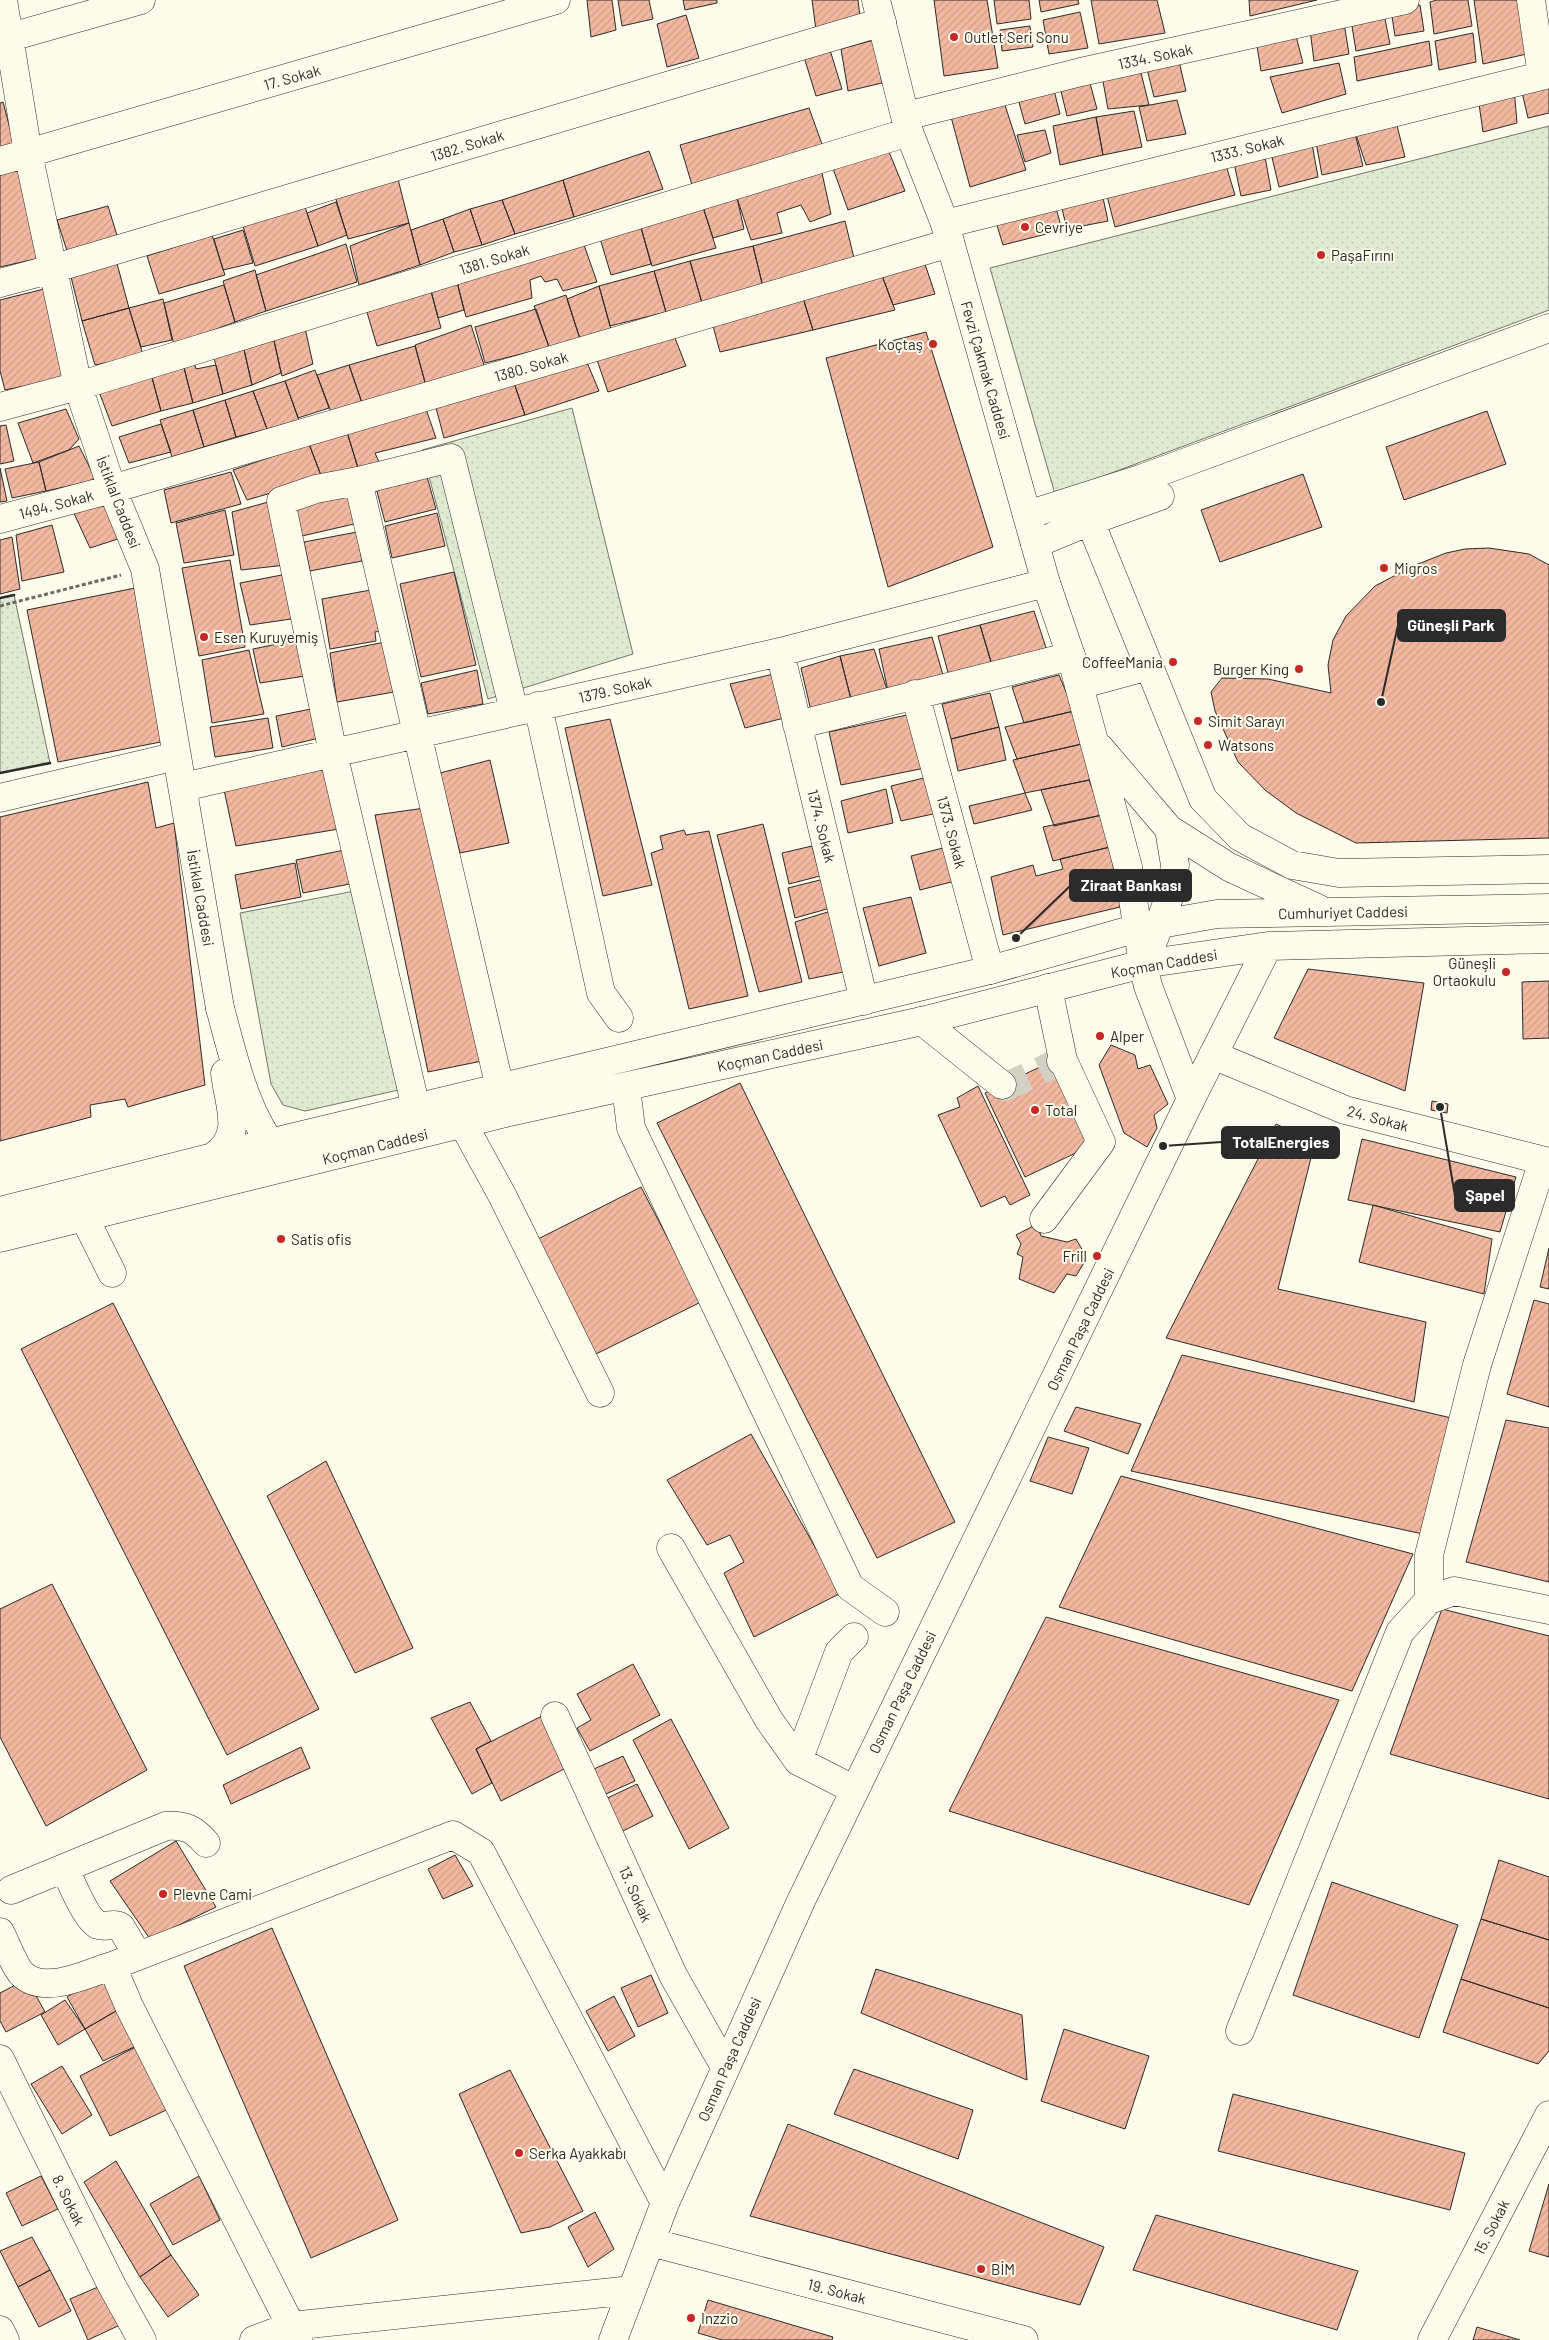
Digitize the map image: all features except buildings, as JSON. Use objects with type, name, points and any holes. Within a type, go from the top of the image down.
[{"type":"street","name":"İstiklal Caddesi","points":[[3,0],[5,39],[78,386],[112,489],[145,569],[220,1008]]},
{"type":"street","points":[[5,39],[141,0]]},
{"type":"street","name":"17. Sokak","points":[[0,160],[556,0]]},
{"type":"street","name":"1334. Sokak","points":[[908,124],[1081,72],[1405,0]]},
{"type":"street","points":[[1531,0],[1545,75]]},
{"type":"street","name":"Fevzi Çakmak Caddesi","points":[[879,11],[908,124],[947,234],[1046,583],[1071,656],[1128,867],[1149,926],[1142,964],[1191,1099]]},
{"type":"street","name":"1382. Sokak","points":[[0,282],[52,269],[879,11]]},
{"type":"street","name":"1333. Sokak","points":[[947,234],[1545,75]]},
{"type":"street","name":"1381. Sokak","points":[[0,407],[78,386],[908,124]]},
{"type":"street","name":"1380. Sokak","points":[[112,489],[947,234]]},
{"type":"street","points":[[1027,515],[1143,478],[1549,328]]},
{"type":"street","points":[[416,1108],[333,753],[280,501],[316,489],[358,481],[451,458],[526,708],[601,993],[619,1018]]},
{"type":"street","points":[[358,481],[500,1088]]},
{"type":"street","name":"1494. Sokak","points":[[0,519],[112,489]]},
{"type":"street","points":[[1035,544],[1090,521],[1160,496]]},
{"type":"street","points":[[1090,521],[1203,799],[1240,837],[1292,865],[1339,873],[1549,869]]},
{"type":"street","name":"1379. Sokak","points":[[183,787],[780,652],[1046,583]]},
{"type":"street","name":"1374. Sokak","points":[[780,652],[864,1001]]},
{"type":"street","points":[[797,725],[1071,656]]},
{"type":"street","points":[[1079,685],[1149,666]]},
{"type":"street","name":"1373. Sokak","points":[[915,694],[990,970]]},
{"type":"street","points":[[1094,741],[1169,829],[1229,868],[1327,912]]},
{"type":"street","points":[[0,798],[177,756]]},
{"type":"street","points":[[1149,926],[1171,892],[1175,865],[1169,829]]},
{"type":"street","name":"Cumhuriyet Caddesi","points":[[1149,926],[1217,914],[1549,908]]},
{"type":"street","name":"Koçman Caddesi","points":[[0,1211],[268,1142],[990,970],[1149,926]]},
{"type":"street","name":"Koçman Caddesi","points":[[0,1238],[463,1124],[922,1022],[1142,964],[1268,946],[1549,939]]},
{"type":"street","name":"Osman Paşa Caddesi","points":[[613,2340],[665,2202],[725,2067],[854,1790],[1191,1099],[1268,946]]},
{"type":"street","points":[[1044,1219],[1101,1142],[1062,1060],[1048,988]]},
{"type":"street","points":[[220,1008],[238,1078],[268,1142],[279,1156],[289,1160],[321,1159]]},
{"type":"street","points":[[214,1156],[223,1150],[230,1141],[233,1126],[222,1051],[220,1008]]},
{"type":"street","points":[[922,1022],[1002,1085]]},
{"type":"street","name":"24. Sokak","points":[[1213,1055],[1346,1110],[1546,1161]]},
{"type":"street","points":[[626,1087],[631,1128],[850,1587],[885,1612]]},
{"type":"street","points":[[463,1124],[502,1195],[600,1393]]},
{"type":"street","points":[[1429,1600],[1429,1555],[1477,1365],[1546,1161]]},
{"type":"street","points":[[84,1217],[112,1273]]},
{"type":"street","points":[[671,1548],[769,1720],[798,1761],[854,1790]]},
{"type":"street","points":[[1240,2031],[1400,1632],[1429,1600],[1454,1591],[1549,1610]]},
{"type":"street","points":[[798,1761],[839,1652],[854,1637]]},
{"type":"street","name":"13. Sokak","points":[[555,1716],[673,1975],[725,2067]]},
{"type":"street","points":[[11,1890],[166,1826],[184,1826],[198,1834],[206,1843]]},
{"type":"street","points":[[0,1932],[21,1973],[40,1983],[52,1983],[112,1966],[453,1836],[481,1852],[665,2202]]},
{"type":"street","points":[[65,1869],[92,1920],[103,1926],[114,1924],[121,1927],[138,1956]]},
{"type":"street","points":[[112,1966],[129,2006],[295,2333]]},
{"type":"street","name":"8. Sokak","points":[[0,2059],[111,2284],[142,2340]]},
{"type":"street","name":"15. Sokak","points":[[1432,2340],[1549,2115]]},
{"type":"street","name":"19. Sokak","points":[[650,2242],[1024,2340]]},
{"type":"street","points":[[254,2340],[295,2333],[632,2290]]},
{"type":"street","points":[[0,2330],[5,2340]]},
{"type":"path","points":[[0,606],[145,569]]},
{"type":"green space","points":[[1549,126],[1549,310],[1055,494],[990,268]]},
{"type":"green space","points":[[572,408],[633,654],[488,699],[422,450]]},
{"type":"green space","points":[[14,595],[50,763],[0,773],[0,598]]},
{"type":"green space","points":[[360,890],[403,1089],[305,1111],[283,1105],[271,1084],[240,913]]},
{"type":"tunnel","points":[[1002,1085],[1005,1087],[1061,1061]]},
{"type":"wall","points":[[0,598],[14,595]]},
{"type":"wall","points":[[0,773],[50,763]]},
{"type":"place","name":"Outlet Seri Sonu","points":[[954,37]]},
{"type":"place","name":"Cevriye","points":[[1025,227]]},
{"type":"place","name":"PaşaFırını","points":[[1321,255]]},
{"type":"place","name":"Koçtaş","points":[[933,344]]},
{"type":"place","name":"Migros","points":[[1384,568]]},
{"type":"place","name":"Esen Kuruyemiş","points":[[204,637]]},
{"type":"place","name":"CoffeeMania","points":[[1173,662]]},
{"type":"place","name":"Burger King","points":[[1299,669]]},
{"type":"place","name":"Güneşli Park","points":[[1381,702]]},
{"type":"place","name":"Simit Sarayı","points":[[1198,721]]},
{"type":"place","name":"Watsons","points":[[1208,745]]},
{"type":"place","name":"Ziraat Bankası","points":[[1016,938]]},
{"type":"place","name":"Güneşli Ortaokulu","points":[[1506,972]]},
{"type":"place","name":"Alper","points":[[1100,1036]]},
{"type":"place","name":"Şapel","points":[[1440,1107]]},
{"type":"place","name":"Total","points":[[1035,1110]]},
{"type":"place","name":"TotalEnergies","points":[[1163,1146]]},
{"type":"place","name":"Satis ofis","points":[[281,1239]]},
{"type":"place","name":"Frill","points":[[1097,1256]]},
{"type":"place","name":"Plevne Cami","points":[[163,1894]]},
{"type":"place","name":"Serka Ayakkabı","points":[[519,2153]]},
{"type":"place","name":"BİM","points":[[981,2269]]},
{"type":"place","name":"Inzzio","points":[[691,2318]]}]
